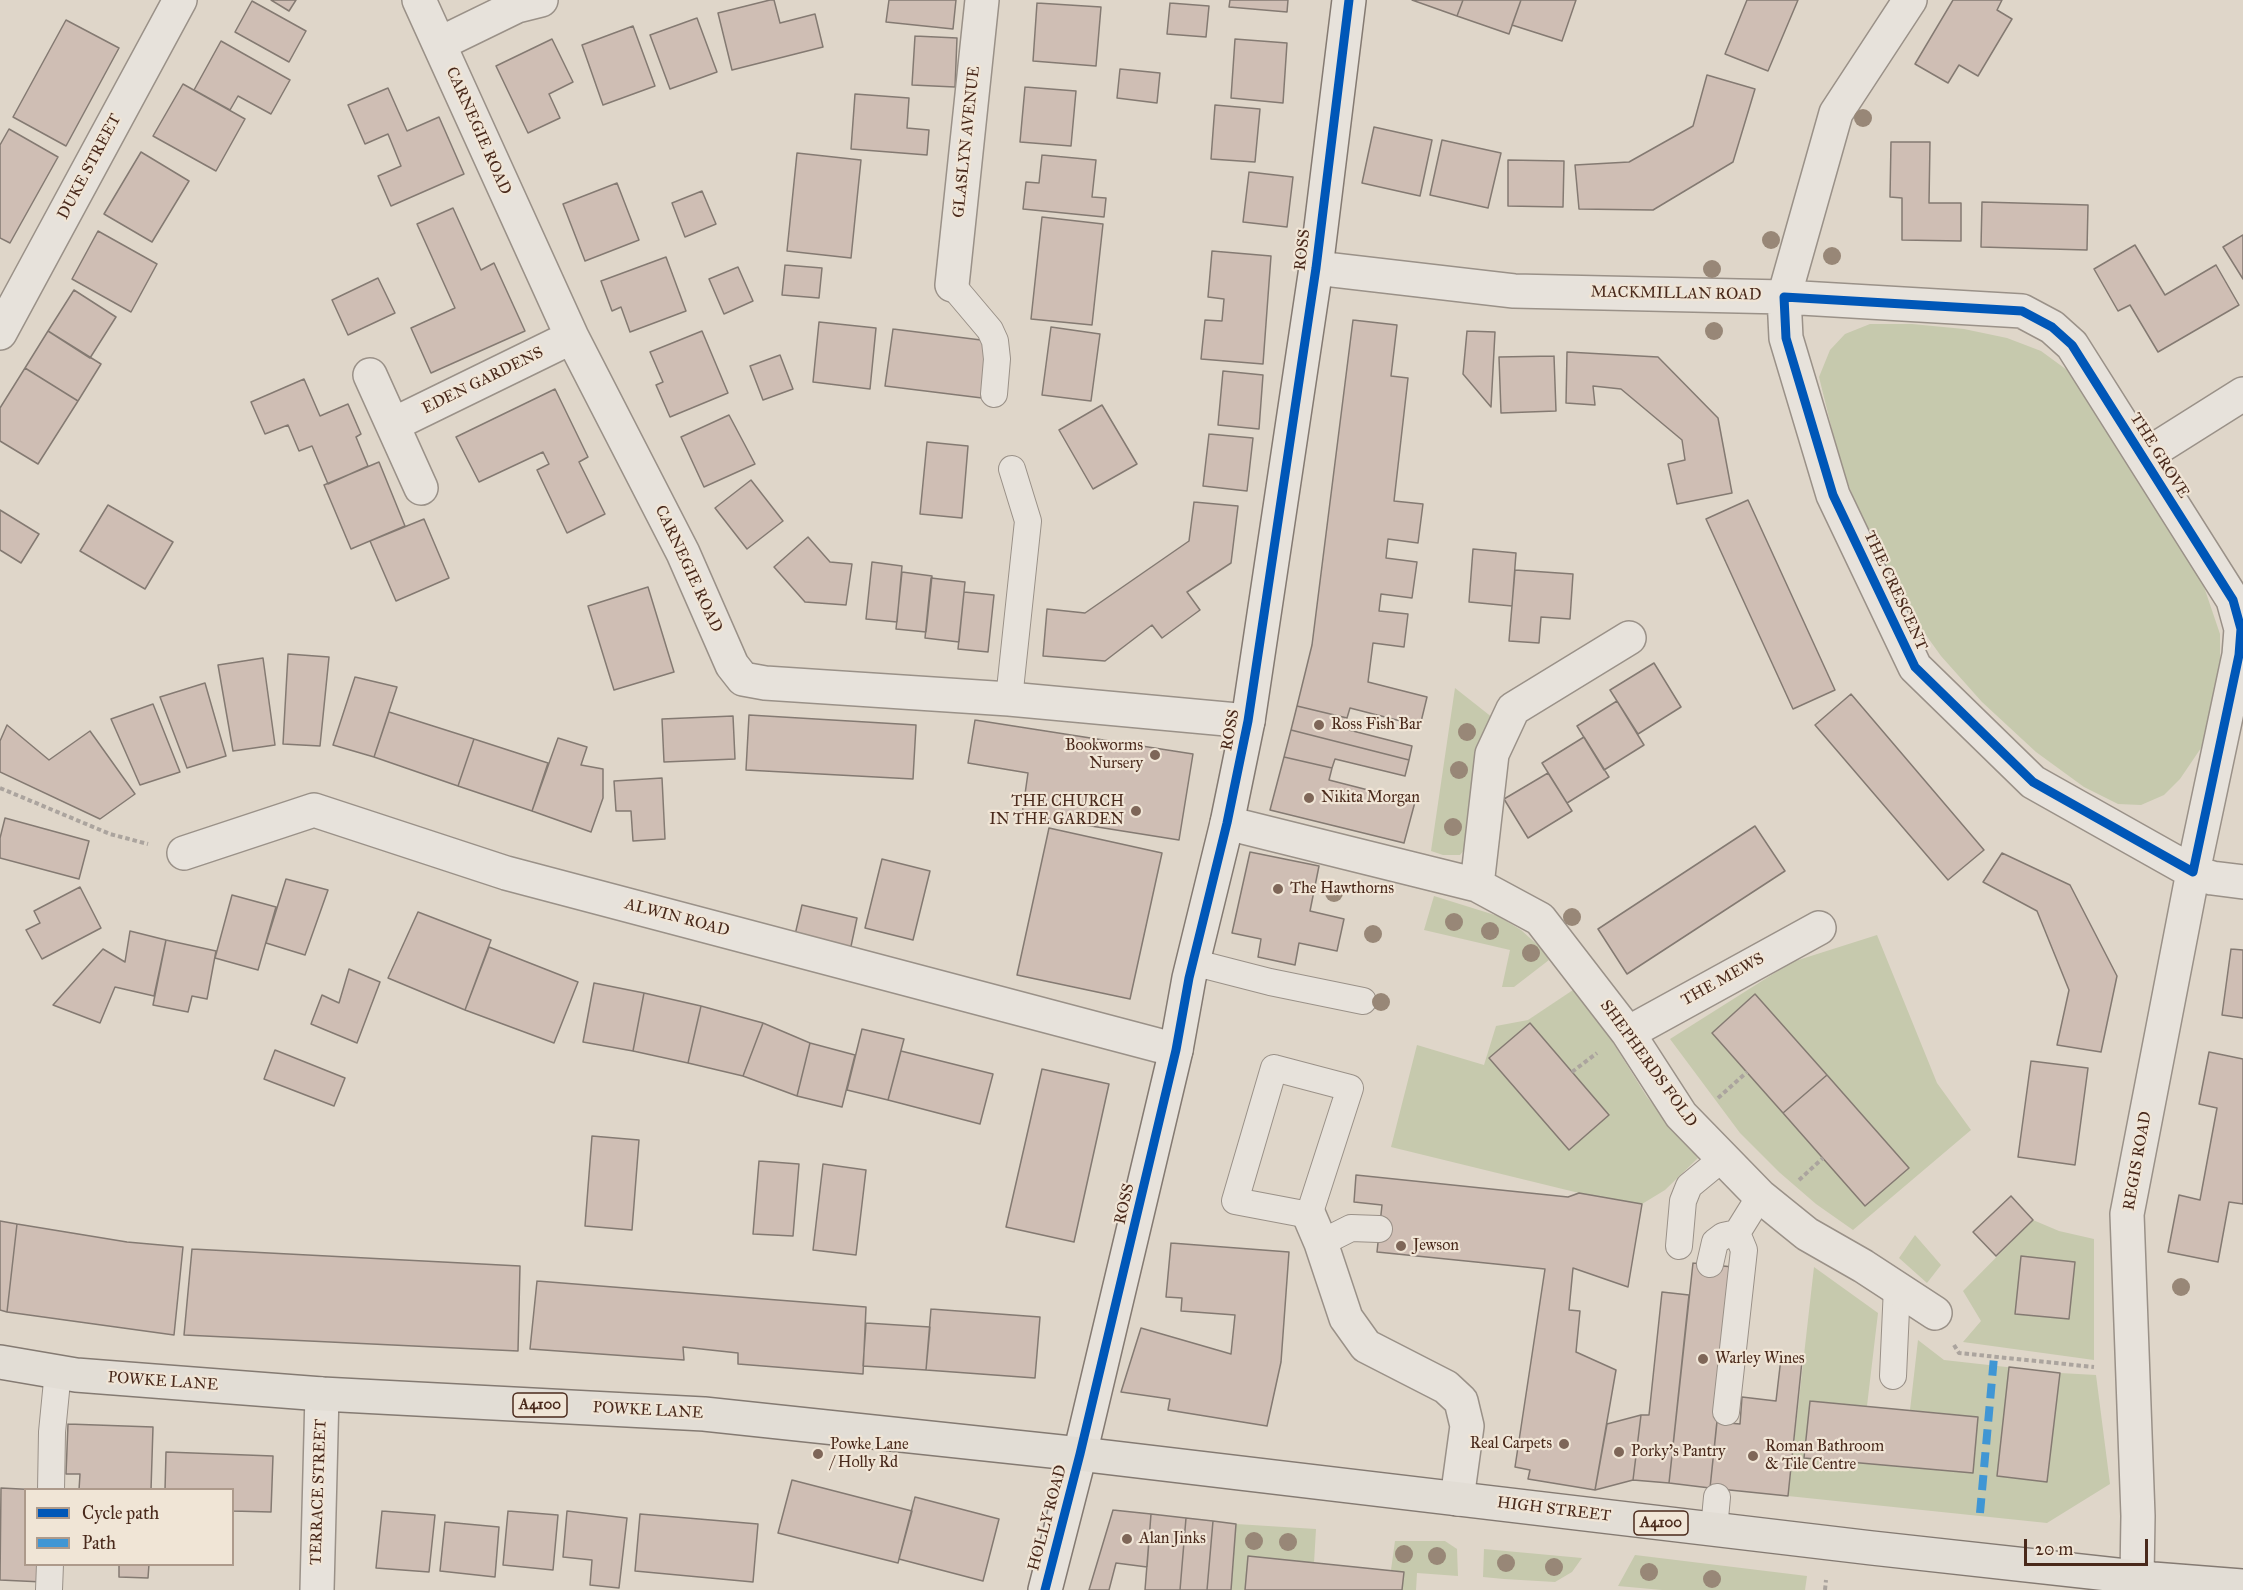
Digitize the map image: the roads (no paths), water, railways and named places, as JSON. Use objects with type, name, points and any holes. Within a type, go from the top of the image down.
[{"type":"main road","name":"POWKE LANE","points":[[0,1362],[76,1375],[322,1394],[704,1414],[1080,1454]]},
{"type":"main road","name":"HIGH STREET","points":[[1080,1454],[2147,1582],[2243,1586]]},
{"type":"street","name":"DUKE STREET","points":[[0,333],[180,0]]},
{"type":"street","name":"CARNEGIE ROAD","points":[[419,0],[572,337],[683,553],[732,665],[743,679],[765,683],[1009,699],[1248,721]]},
{"type":"street","points":[[439,44],[517,6],[541,0]]},
{"type":"street","name":"GLASLYN AVENUE","points":[[952,285],[982,0]]},
{"type":"street","name":"ROSS","points":[[1080,1454],[1176,1050],[1192,962],[1227,823],[1248,721],[1317,268],[1349,0]]},
{"type":"street","name":"MACKMILLAN ROAD","points":[[1317,268],[1514,291],[1784,297],[1836,113],[1910,0]]},
{"type":"street","name":"THE GROVE","points":[[1784,297],[2022,311],[2052,327],[2072,345],[2233,600],[2241,628],[2240,655],[2193,872]]},
{"type":"street","name":"THE CRESCENT","points":[[1784,297],[1786,338],[1833,495],[1915,667],[2033,782],[2193,872]]},
{"type":"street","name":"EDEN GARDENS","points":[[394,424],[572,337]]},
{"type":"street","points":[[370,375],[421,488]]},
{"type":"street","points":[[2143,457],[2243,394]]},
{"type":"street","points":[[1478,885],[1492,754],[1513,709],[1629,638]]},
{"type":"street","name":"ALWIN ROAD","points":[[184,853],[314,810],[506,873],[1176,1050]]},
{"type":"street","name":"SHEPHERDS FOLD","points":[[1227,823],[1478,885],[1540,919],[1628,1033],[1681,1115],[1760,1196],[1808,1234],[1897,1287],[1935,1313]]},
{"type":"street","points":[[2193,872],[2212,878],[2243,882]]},
{"type":"street","name":"REGIS ROAD","points":[[2147,1582],[2138,1516],[2127,1214],[2193,872]]},
{"type":"street","name":"THE MEWS","points":[[1628,1033],[1819,928]]},
{"type":"street","points":[[1315,1229],[1346,1318],[1366,1346],[1446,1388],[1461,1401],[1467,1426],[1458,1499]]},
{"type":"street","name":"TERRACE STREET","points":[[316,1590],[322,1394]]},
{"type":"street","name":"HOLLY ROAD","points":[[1045,1590],[1080,1454]]},
{"type":"lane","points":[[952,285],[990,330],[995,341],[998,359],[994,394]]},
{"type":"lane","points":[[1009,699],[1028,521],[1011,469]]},
{"type":"lane","points":[[1192,962],[1270,982],[1363,1001]]},
{"type":"lane","points":[[1315,1229],[1350,1088],[1274,1068],[1235,1201],[1315,1229],[1379,1229]]},
{"type":"lane","points":[[1679,1246],[1683,1201],[1689,1186],[1723,1158]]},
{"type":"lane","points":[[1710,1264],[1715,1242],[1723,1236],[1737,1233],[1760,1196]]},
{"type":"lane","points":[[1726,1413],[1744,1250],[1737,1233]]},
{"type":"lane","points":[[1893,1376],[1897,1287]]},
{"type":"lane","points":[[51,1488],[52,1432],[58,1371]]},
{"type":"lane","points":[[1714,1529],[1718,1497]]},
{"type":"lane","points":[[49,1590],[50,1566]]},
{"type":"place","name":"Ross Fish Bar","points":[[1319,725]]},
{"type":"place","name":"Bookworms Nursery","points":[[1155,755]]},
{"type":"place","name":"Nikita Morgan","points":[[1309,798]]},
{"type":"place","name":"THE CHURCH IN THE GARDEN","points":[[1136,811]]},
{"type":"place","name":"The Hawthorns","points":[[1278,889]]},
{"type":"place","name":"Jewson","points":[[1401,1246]]},
{"type":"place","name":"Warley Wines","points":[[1703,1359]]},
{"type":"place","name":"Real Carpets","points":[[1564,1444]]},
{"type":"place","name":"Porky's Pantry","points":[[1619,1452]]},
{"type":"place","name":"Powke Lane / Holly Rd","points":[[818,1454]]},
{"type":"place","name":"Roman Bathroom & Tile Centre","points":[[1753,1456]]},
{"type":"place","name":"Alan Jinks","points":[[1127,1539]]}]
